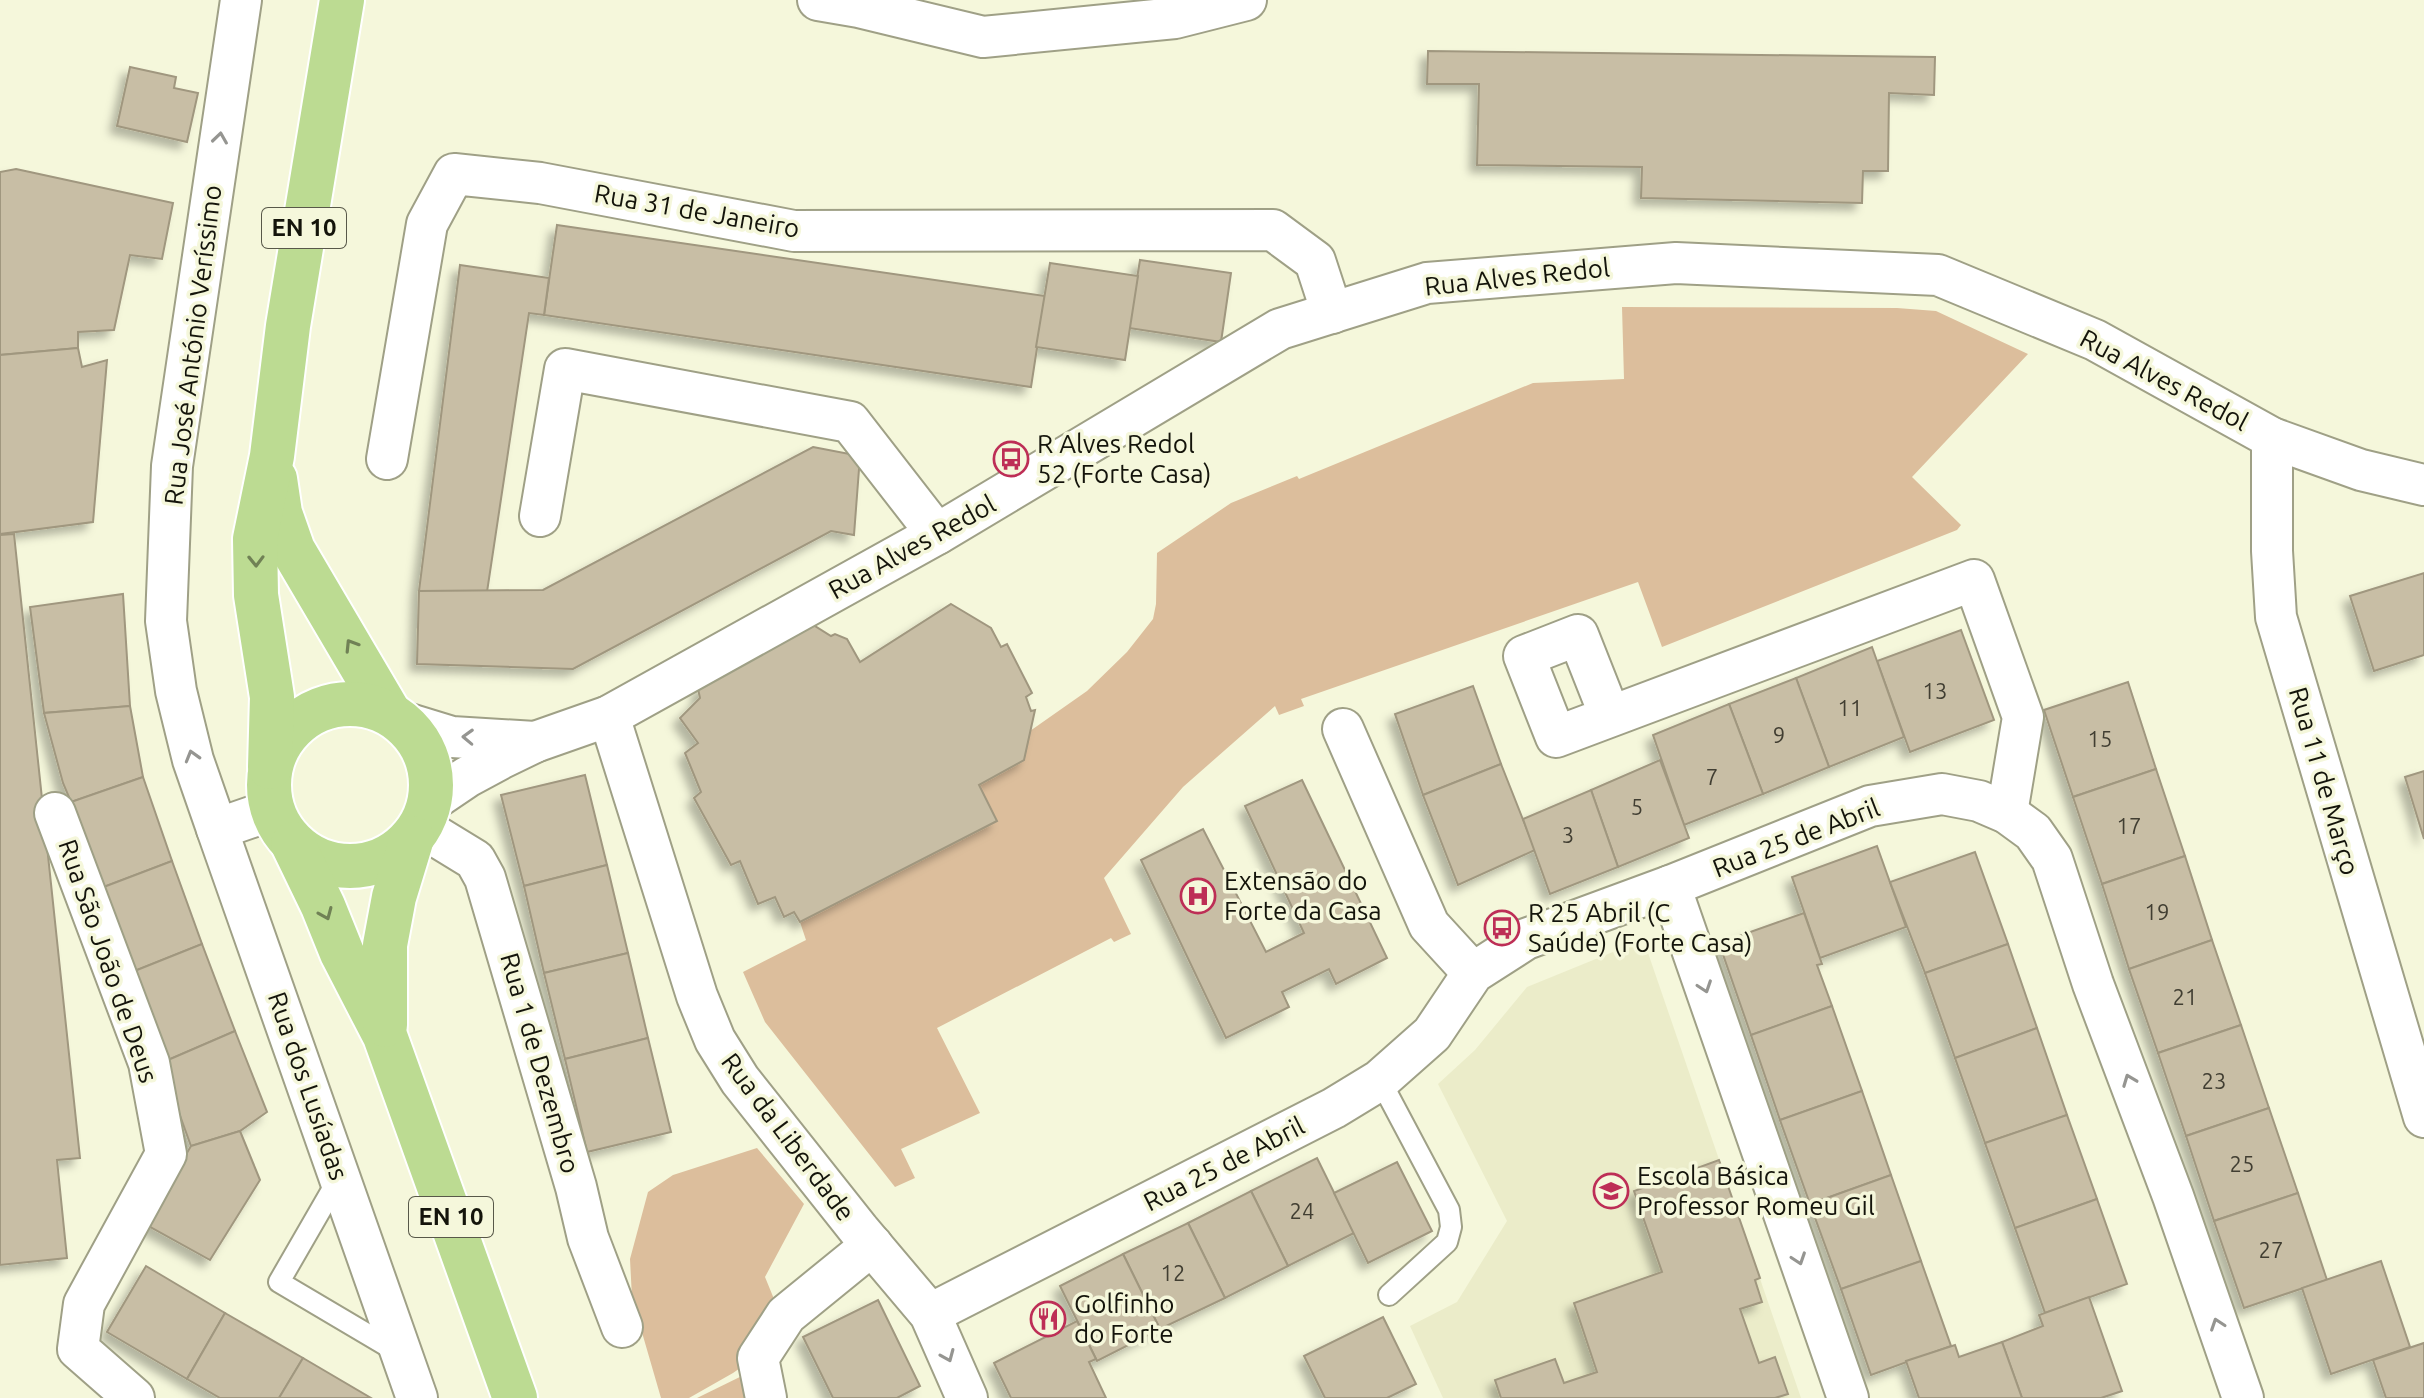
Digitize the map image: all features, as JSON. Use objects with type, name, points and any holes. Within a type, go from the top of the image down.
[{"type":"main road","name":"EN 10","points":[[342,0],[288,326],[272,456],[255,539],[256,595],[272,697],[268,788],[282,827],[385,1036],[515,1398]]},
{"type":"main road","name":"EN 10","points":[[272,456],[280,513],[293,550],[396,718],[422,745],[431,773],[421,822],[394,897],[385,945],[385,1036]]},
{"type":"main road","points":[[270,767],[280,743],[295,724],[317,710],[341,704],[366,704],[396,718]]},
{"type":"main road","points":[[282,827],[314,859],[340,866],[367,865],[392,855],[421,822]]},
{"type":"street","name":"Rua José António Veríssimo","points":[[217,829],[193,760],[176,691],[166,621],[172,466],[241,0]]},
{"type":"street","points":[[818,0],[983,37],[1175,18],[1246,0]]},
{"type":"street","name":"Rua 31 de Janeiro","points":[[387,459],[427,224],[454,174],[540,183],[794,231],[1273,230],[1315,261],[1332,313]]},
{"type":"street","name":"Rua Alves Redol","points":[[421,822],[467,777],[535,742],[609,716],[937,534],[1280,329],[1427,283],[1676,263],[1938,275],[2095,340],[2272,438],[2361,470],[2424,485]]},
{"type":"street","points":[[540,516],[565,369],[850,422],[937,534]]},
{"type":"street","name":"Rua 11 de Março","points":[[2272,438],[2272,551],[2276,617],[2424,1117]]},
{"type":"street","points":[[1610,716],[1974,580],[2023,717],[2007,813]]},
{"type":"street","name":"Rua da Liberdade","points":[[609,716],[697,996],[715,1040],[740,1080],[930,1314],[967,1398]]},
{"type":"street","name":"Rua Alves Redol","points":[[396,718],[452,737],[535,742]]},
{"type":"street","points":[[1343,729],[1429,925],[1473,973]]},
{"type":"street","name":"Rua 25 de Abril","points":[[930,1314],[1334,1108],[1380,1080],[1432,1034],[1473,973],[1526,939],[1670,886],[1870,806],[1942,794],[1979,801],[2007,813],[2033,832],[2052,859],[2093,984],[2173,1196],[2243,1398]]},
{"type":"street","name":"Rua São João de Deus","points":[[55,813],[149,1063],[166,1154],[84,1304],[78,1349],[134,1398]]},
{"type":"street","name":"Rua 1 de Dezembro","points":[[421,822],[475,860],[485,878],[576,1187],[588,1238],[622,1327]]},
{"type":"street","points":[[217,829],[282,827]]},
{"type":"street","name":"Rua dos Lusíadas","points":[[217,829],[417,1398]]},
{"type":"street","points":[[1670,886],[1848,1398]]},
{"type":"street","points":[[766,1398],[758,1358],[786,1315],[872,1245]]},
{"type":"lane","points":[[1380,1080],[1449,1210],[1451,1227],[1447,1242],[1389,1295]]},
{"type":"lane","points":[[339,1178],[279,1282],[402,1355]]},
{"type":"shaded area","points":[[1622,307],[1897,308],[1936,311],[2028,354],[1912,477],[1961,525],[1957,530],[1662,647],[1638,582],[1301,699],[1304,706],[1279,715],[1275,706],[1183,787],[1104,878],[1131,934],[1114,942],[1111,938],[937,1028],[980,1113],[901,1149],[915,1178],[895,1187],[765,1022],[743,972],[806,940],[800,922],[997,821],[979,785],[1024,760],[1030,731],[1087,691],[1127,652],[1153,619],[1157,553],[1231,503],[1297,476],[1299,479],[1533,383],[1624,379]]},
{"type":"shaded area","name":"Escola Básica Professor Romeu Gil","points":[[1635,943],[1647,950],[1801,1398],[1443,1398],[1410,1326],[1457,1302],[1507,1221],[1438,1084],[1475,1050],[1527,987]]},
{"type":"shaded area","points":[[757,1148],[804,1204],[765,1277],[783,1321],[733,1373],[689,1398],[661,1398],[632,1298],[630,1259],[648,1192],[673,1175]]},
{"type":"shaded area","points":[[750,1372],[759,1398],[697,1398]]},
{"type":"building","points":[[1428,51],[1935,57],[1934,95],[1889,93],[1888,171],[1863,171],[1862,203],[1641,198],[1642,167],[1477,165],[1479,84],[1427,84]]},
{"type":"building","points":[[130,67],[176,77],[174,88],[198,93],[187,142],[117,126]]},
{"type":"building","points":[[16,169],[173,203],[162,259],[130,255],[114,330],[78,332],[78,348],[0,355],[0,172]]},
{"type":"building","points":[[557,225],[1045,296],[1031,387],[544,315]]},
{"type":"building","points":[[1140,260],[1231,273],[1221,342],[1129,328]]},
{"type":"building","points":[[1050,263],[1138,276],[1125,360],[1036,347]]},
{"type":"building","points":[[460,265],[549,278],[544,315],[529,313],[487,592],[419,591]]},
{"type":"building","points":[[78,348],[82,367],[107,360],[93,522],[0,534],[0,355]]},
{"type":"building","points":[[813,447],[860,456],[854,535],[831,531],[573,669],[417,664],[419,591],[543,590]]},
{"type":"building","points":[[14,534],[80,1158],[57,1160],[67,1258],[0,1265],[0,535]]},
{"type":"building","points":[[2424,573],[2424,655],[2374,671],[2350,596]]},
{"type":"building","points":[[123,594],[130,706],[44,713],[30,607]]},
{"type":"building","points":[[951,604],[991,628],[1001,647],[1007,644],[1032,693],[1026,697],[1031,711],[1035,710],[1024,760],[979,785],[997,821],[800,922],[794,912],[784,917],[775,897],[758,904],[740,861],[731,865],[694,798],[701,792],[685,753],[698,743],[680,718],[700,698],[698,689],[810,623],[831,636],[835,634],[847,639],[860,662]]},
{"type":"building","points":[[1961,630],[1994,720],[1910,752],[1877,661]]},
{"type":"building","points":[[1872,647],[1904,737],[1829,767],[1796,678]]},
{"type":"building","points":[[1796,678],[1829,767],[1763,794],[1729,704]]},
{"type":"building","points":[[2128,682],[2156,769],[2073,797],[2044,710]]},
{"type":"building","points":[[1473,686],[1501,764],[1423,795],[1395,714]]},
{"type":"building","points":[[1729,704],[1763,794],[1684,825],[1653,735]]},
{"type":"building","points":[[130,706],[143,777],[71,802],[44,713]]},
{"type":"building","points":[[1660,760],[1689,838],[1618,867],[1591,790]]},
{"type":"building","points":[[1501,764],[1535,850],[1458,885],[1423,795]]},
{"type":"building","points":[[2156,769],[2185,856],[2102,884],[2073,797]]},
{"type":"building","points":[[2424,771],[2424,839],[2405,777]]},
{"type":"building","points":[[585,775],[607,865],[524,886],[501,795]]},
{"type":"building","points":[[143,777],[172,861],[101,888],[71,802]]},
{"type":"building","name":"Extensão do Forte da Casa","points":[[1302,780],[1387,958],[1336,984],[1329,969],[1282,992],[1289,1007],[1226,1038],[1141,860],[1203,829],[1266,952],[1304,933],[1245,806]]},
{"type":"building","points":[[1591,790],[1618,867],[1550,894],[1523,819]]},
{"type":"building","points":[[1877,846],[1906,927],[1820,958],[1792,877]]},
{"type":"building","points":[[1975,852],[2008,944],[1925,973],[1890,882]]},
{"type":"building","points":[[2185,856],[2212,940],[2129,969],[2102,884]]},
{"type":"building","points":[[172,861],[202,944],[127,974],[101,888]]},
{"type":"building","points":[[607,865],[628,953],[544,973],[524,886]]},
{"type":"building","points":[[1804,913],[1822,964],[1817,965],[1832,1006],[1751,1035],[1719,943]]},
{"type":"building","points":[[2212,940],[2241,1025],[2158,1053],[2129,969]]},
{"type":"building","points":[[202,944],[235,1031],[161,1063],[127,974]]},
{"type":"building","points":[[2008,944],[2037,1028],[1955,1058],[1925,973]]},
{"type":"building","points":[[628,953],[648,1038],[565,1059],[544,973]]},
{"type":"building","points":[[1832,1006],[1862,1091],[1780,1120],[1751,1035]]},
{"type":"building","points":[[2241,1025],[2269,1108],[2186,1136],[2158,1053]]},
{"type":"building","points":[[2037,1028],[2067,1115],[1985,1143],[1955,1058]]},
{"type":"building","points":[[235,1031],[267,1112],[240,1131],[191,1146],[161,1063]]},
{"type":"building","points":[[648,1038],[671,1132],[587,1152],[565,1059]]},
{"type":"building","points":[[1862,1091],[1891,1175],[1810,1204],[1780,1120]]},
{"type":"building","points":[[2269,1108],[2298,1193],[2214,1221],[2186,1136]]},
{"type":"building","points":[[2067,1115],[2097,1199],[2015,1228],[1985,1143]]},
{"type":"building","points":[[240,1131],[260,1180],[210,1260],[145,1224],[191,1146]]},
{"type":"building","points":[[1317,1158],[1354,1233],[1288,1266],[1251,1191]]},
{"type":"building","points":[[1719,1160],[1760,1278],[1755,1280],[1762,1302],[1740,1309],[1759,1363],[1775,1357],[1788,1394],[1775,1398],[1501,1398],[1495,1380],[1555,1359],[1564,1383],[1597,1372],[1574,1303],[1662,1272],[1634,1191]]},
{"type":"building","points":[[1397,1162],[1432,1231],[1368,1263],[1334,1193]]},
{"type":"building","points":[[1891,1175],[1921,1261],[1841,1289],[1810,1204]]},
{"type":"building","points":[[1251,1191],[1288,1266],[1225,1298],[1188,1223]]},
{"type":"building","points":[[2298,1193],[2327,1280],[2244,1308],[2214,1221]]},
{"type":"building","points":[[2097,1199],[2127,1284],[2045,1313],[2015,1228]]},
{"type":"building","points":[[1188,1223],[1225,1298],[1160,1329],[1123,1254]]},
{"type":"building","points":[[1123,1254],[1160,1329],[1097,1361],[1060,1286]]},
{"type":"building","points":[[1921,1261],[1951,1346],[1871,1375],[1841,1289]]},
{"type":"building","points":[[2381,1261],[2410,1347],[2331,1374],[2302,1288]]},
{"type":"building","points":[[146,1266],[225,1313],[187,1379],[107,1332]]},
{"type":"building","points":[[2089,1297],[2122,1391],[2101,1398],[2022,1398],[2002,1342],[2043,1326],[2039,1315]]},
{"type":"building","points":[[878,1300],[920,1386],[897,1398],[833,1398],[803,1337]]},
{"type":"building","points":[[225,1313],[303,1358],[279,1398],[220,1398],[187,1379]]},
{"type":"building","points":[[1383,1317],[1416,1384],[1387,1398],[1325,1398],[1304,1356]]},
{"type":"building","points":[[1077,1321],[1096,1359],[1089,1362],[1106,1398],[1011,1398],[994,1363]]},
{"type":"building","points":[[2002,1342],[2022,1398],[1919,1398],[1906,1361],[1955,1345],[1959,1357]]},
{"type":"building","points":[[2424,1343],[2424,1398],[2386,1398],[2373,1360]]},
{"type":"building","points":[[303,1358],[371,1398],[279,1398]]},
{"type":"place","name":"R Alves Redol 52 (Forte Casa)","points":[[1011,459]]},
{"type":"place","name":"Extensão do Forte da Casa","points":[[1198,896]]},
{"type":"place","name":"R 25 Abril (C Saúde) (Forte Casa)","points":[[1502,928]]},
{"type":"place","name":"Escola Básica Professor Romeu Gil","points":[[1611,1191]]},
{"type":"place","name":"Golfinho do Forte","points":[[1048,1319]]}]
